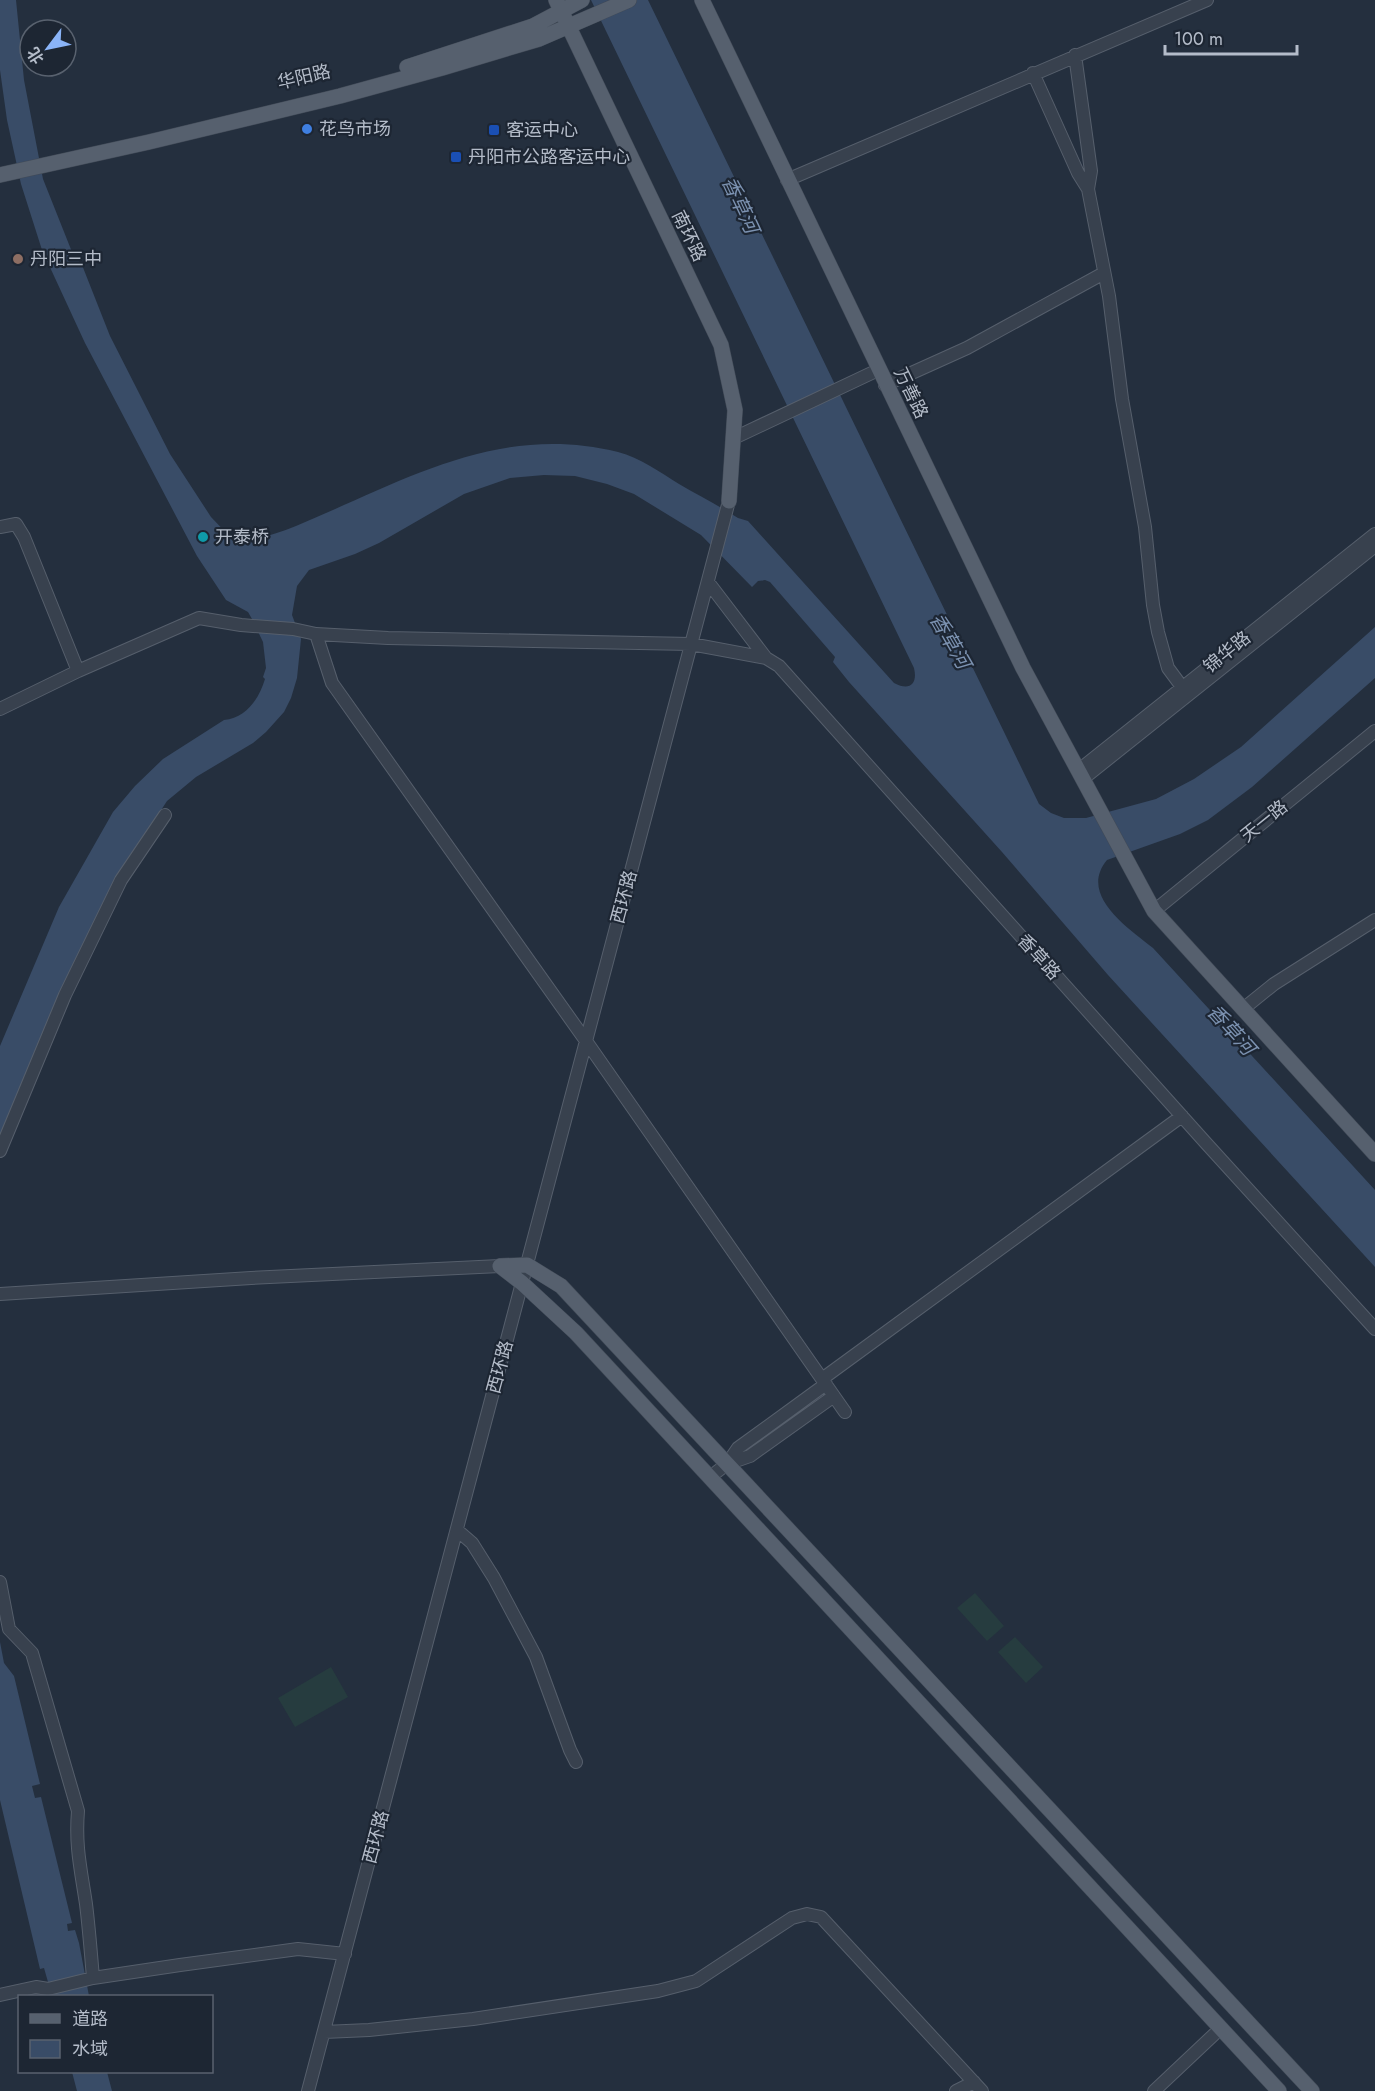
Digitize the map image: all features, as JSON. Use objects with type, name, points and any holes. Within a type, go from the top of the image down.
[{"type":"main road","name":"华阳路","points":[[51,160],[352,86],[533,26],[559,5],[582,0]]},
{"type":"main road","points":[[2,172],[51,160],[149,142],[340,96],[528,42],[591,18],[629,0]]},
{"type":"main road","name":"万善路","points":[[702,0],[885,385],[1023,668],[1154,911],[1375,1154]]},
{"type":"main road","name":"南环路","points":[[559,5],[721,345],[735,410],[729,501]]},
{"type":"main road","points":[[500,1266],[527,1265],[561,1286],[1312,2091]]},
{"type":"main road","points":[[500,1266],[522,1283],[576,1334],[1280,2091]]},
{"type":"street","points":[[787,180],[1207,0]]},
{"type":"street","points":[[1075,55],[1091,171],[1088,189]]},
{"type":"street","points":[[1033,73],[1072,162],[1088,189],[1104,273],[1122,399],[1144,527],[1155,614],[1168,668],[1185,691]]},
{"type":"street","points":[[885,385],[967,348],[1104,273]]},
{"type":"street","points":[[734,438],[878,370]]},
{"type":"street","points":[[691,644],[729,501]]},
{"type":"street","points":[[0,527],[15,524],[24,537],[78,672]]},
{"type":"street","name":"锦华路","points":[[1081,774],[1375,534]]},
{"type":"street","name":"锦华路","points":[[1185,691],[1375,546]]},
{"type":"street","name":"香草路","points":[[708,582],[766,658],[779,666],[1375,1329]]},
{"type":"street","points":[[0,710],[199,618],[293,629],[316,634],[388,638],[691,644],[766,658]]},
{"type":"street","points":[[316,634],[333,683],[845,1412]]},
{"type":"street","name":"西环路","points":[[308,2091],[691,644]]},
{"type":"street","name":"天一路","points":[[1154,911],[1375,732]]},
{"type":"street","points":[[0,1151],[65,995],[121,880],[165,815]]},
{"type":"street","points":[[1243,1009],[1274,984],[1375,920]]},
{"type":"street","points":[[710,1477],[727,1464],[738,1448],[824,1382],[1182,1116]]},
{"type":"street","points":[[0,1294],[251,1278],[500,1266]]},
{"type":"street","points":[[727,1464],[750,1456],[834,1396]]},
{"type":"street","points":[[457,1530],[472,1543],[536,1657],[576,1762]]},
{"type":"street","points":[[0,1582],[9,1629],[32,1653],[78,1811],[77,1855],[86,1905],[93,1978]]},
{"type":"street","points":[[324,2032],[369,2030],[473,2019],[658,1991],[696,1980],[792,1918],[807,1914],[821,1917],[978,2087]]},
{"type":"street","points":[[0,1995],[36,1988],[48,1989],[93,1978],[298,1949],[345,1954]]},
{"type":"street","points":[[1155,2091],[1221,2028]]},
{"type":"street","points":[[956,2091],[978,2087]]},
{"type":"green space","points":[[975,1593],[1004,1626],[987,1641],[957,1608]]},
{"type":"green space","points":[[1015,1637],[1043,1667],[1026,1683],[998,1652]]},
{"type":"green space","points":[[331,1667],[348,1697],[295,1727],[278,1698]]},
{"type":"water","name":"香草河","points":[[0,0],[16,0],[18,78],[24,78],[43,179],[72,252],[82,265],[110,336],[170,454],[211,517],[233,540],[240,544],[289,529],[413,475],[452,461],[491,451],[532,445],[574,445],[618,452],[642,462],[738,518],[748,521],[894,683],[904,686],[911,685],[915,679],[914,668],[591,0],[648,0],[1039,804],[1051,813],[1064,818],[1086,818],[1156,799],[1194,779],[1241,747],[1375,627],[1375,678],[1252,787],[1208,820],[1180,834],[1107,860],[1100,873],[1098,886],[1102,898],[1120,921],[1153,948],[1375,1190],[1375,1267],[1108,975],[1002,852],[849,682],[833,662],[835,657],[770,582],[758,581],[752,587],[701,535],[634,494],[575,476],[544,475],[510,478],[464,494],[379,543],[309,570],[297,586],[292,615],[301,639],[297,678],[284,712],[253,743],[196,777],[167,801],[117,878],[0,1140],[0,1046],[59,907],[113,812],[135,786],[163,759],[224,720],[239,716],[251,706],[265,679],[263,677],[266,668],[263,642],[252,619],[248,612],[226,600],[197,556],[85,343],[42,250],[21,184],[7,120],[0,70]]},
{"type":"water","points":[[0,1642],[4,1663],[14,1676],[40,1784],[32,1786],[35,1798],[41,1797],[72,1923],[67,1924],[68,1931],[75,1930],[89,1995],[52,1995],[44,1968],[40,1969],[0,1800]]},
{"type":"water","points":[[72,2073],[107,2073],[112,2091],[77,2091]]},
{"type":"place","name":"花鸟市场","points":[[307,129]]},
{"type":"place","name":"客运中心","points":[[494,130]]},
{"type":"place","name":"丹阳市公路客运中心","points":[[456,157]]},
{"type":"place","name":"丹阳三中","points":[[18,259]]},
{"type":"place","name":"开泰桥","points":[[203,537]]}]
